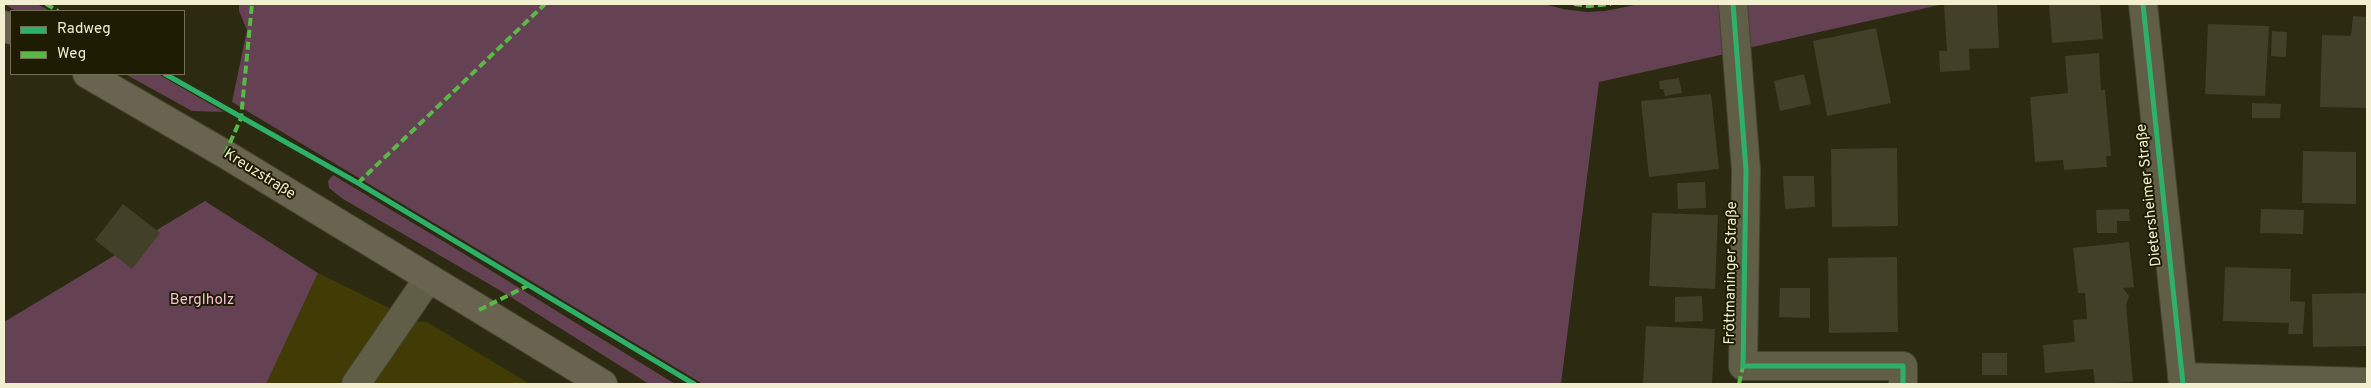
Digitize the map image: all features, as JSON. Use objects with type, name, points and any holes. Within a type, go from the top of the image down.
[{"type":"main road","name":"Kreuzstraße","points":[[89,75],[225,154],[603,384]]},
{"type":"street","name":"Fröttmaninger Straße","points":[[1733,4],[1746,170],[1741,375],[1903,366],[1903,384]]},
{"type":"street","name":"Dietersheimer Straße","points":[[2142,4],[2182,381]]},
{"type":"street","points":[[360,383],[428,279]]},
{"type":"street","points":[[2182,381],[2367,382]]},
{"type":"shaded area","points":[[318,273],[416,321],[427,322],[530,384],[266,384]]},
{"type":"green space","points":[[4,4],[37,4],[48,10],[14,10]]},
{"type":"green space","points":[[239,4],[1544,4],[1587,12],[1605,11],[1640,4],[1719,4],[1725,54],[1599,82],[1561,384],[703,384],[232,102],[247,30],[239,11]]},
{"type":"green space","points":[[1743,4],[1944,4],[1748,48]]},
{"type":"green space","points":[[127,75],[160,75],[224,112],[192,111]]},
{"type":"green space","points":[[333,175],[675,384],[649,384],[501,291],[343,199],[329,188],[328,181]]},
{"type":"green space","name":"Berglholz","points":[[205,201],[318,273],[266,384],[4,384],[4,322]]},
{"type":"building","points":[[1944,4],[1997,4],[1999,48],[1969,49],[1970,70],[1940,72],[1939,51],[1947,51]]},
{"type":"building","points":[[2049,4],[2100,4],[2103,39],[2052,43]]},
{"type":"building","points":[[2353,16],[2367,17],[2367,108],[2320,107],[2322,35],[2351,36]]},
{"type":"building","points":[[2208,24],[2269,26],[2265,96],[2205,94]]},
{"type":"building","points":[[1876,28],[1891,103],[1827,116],[1813,41]]},
{"type":"building","points":[[2272,31],[2287,32],[2286,57],[2271,56]]},
{"type":"building","points":[[2099,53],[2101,90],[2105,90],[2111,156],[2106,156],[2107,167],[2064,170],[2063,160],[2035,162],[2030,97],[2068,93],[2065,56]]},
{"type":"building","points":[[1804,74],[1811,104],[1780,111],[1774,81]]},
{"type":"building","points":[[1679,78],[1682,93],[1665,96],[1663,89],[1660,89],[1659,81]]},
{"type":"building","points":[[1711,94],[1719,169],[1649,177],[1641,101]]},
{"type":"building","points":[[2252,103],[2281,104],[2280,118],[2252,118]]},
{"type":"building","points":[[1897,148],[1898,226],[1832,227],[1831,149]]},
{"type":"building","points":[[2303,151],[2356,152],[2356,204],[2302,203]]},
{"type":"building","points":[[1783,176],[1814,176],[1815,207],[1785,209]]},
{"type":"building","points":[[1705,182],[1706,208],[1678,209],[1677,183]]},
{"type":"building","points":[[123,204],[160,233],[132,269],[95,240]]},
{"type":"building","points":[[2129,209],[2130,221],[2117,221],[2117,233],[2097,233],[2096,210]]},
{"type":"building","points":[[2261,209],[2304,210],[2303,234],[2260,233]]},
{"type":"building","points":[[1652,213],[1718,215],[1715,289],[1649,286]]},
{"type":"building","points":[[2129,242],[2134,287],[2123,288],[2129,296],[2126,305],[2133,382],[2095,384],[2093,369],[2045,373],[2043,345],[2075,342],[2073,320],[2087,319],[2085,293],[2078,293],[2073,248]]},
{"type":"building","points":[[1897,257],[1898,332],[1829,333],[1828,258]]},
{"type":"building","points":[[2225,267],[2291,269],[2290,301],[2305,302],[2303,334],[2288,334],[2289,323],[2223,321]]},
{"type":"building","points":[[1780,288],[1810,288],[1810,318],[1779,317]]},
{"type":"building","points":[[2367,293],[2367,346],[2313,347],[2312,294]]},
{"type":"building","points":[[1702,296],[1703,321],[1675,322],[1675,297]]},
{"type":"building","points":[[1646,326],[1715,329],[1712,384],[1643,384]]},
{"type":"building","points":[[1982,353],[2007,353],[2007,375],[1982,375]]},
{"type":"marked path","points":[[46,4],[56,10]]},
{"type":"marked path","points":[[225,154],[241,118],[252,4]]},
{"type":"marked path","points":[[358,183],[545,4]]},
{"type":"marked path","points":[[1574,4],[1588,6],[1611,4]]},
{"type":"marked path","points":[[479,310],[529,285]]},
{"type":"marked path","points":[[1739,384],[1743,366]]},
{"type":"cycle path","points":[[1733,4],[1746,170],[1743,366],[1903,366],[1903,384]]},
{"type":"cycle path","points":[[2143,4],[2183,384]]},
{"type":"cycle path","points":[[167,75],[358,183],[694,384]]}]
